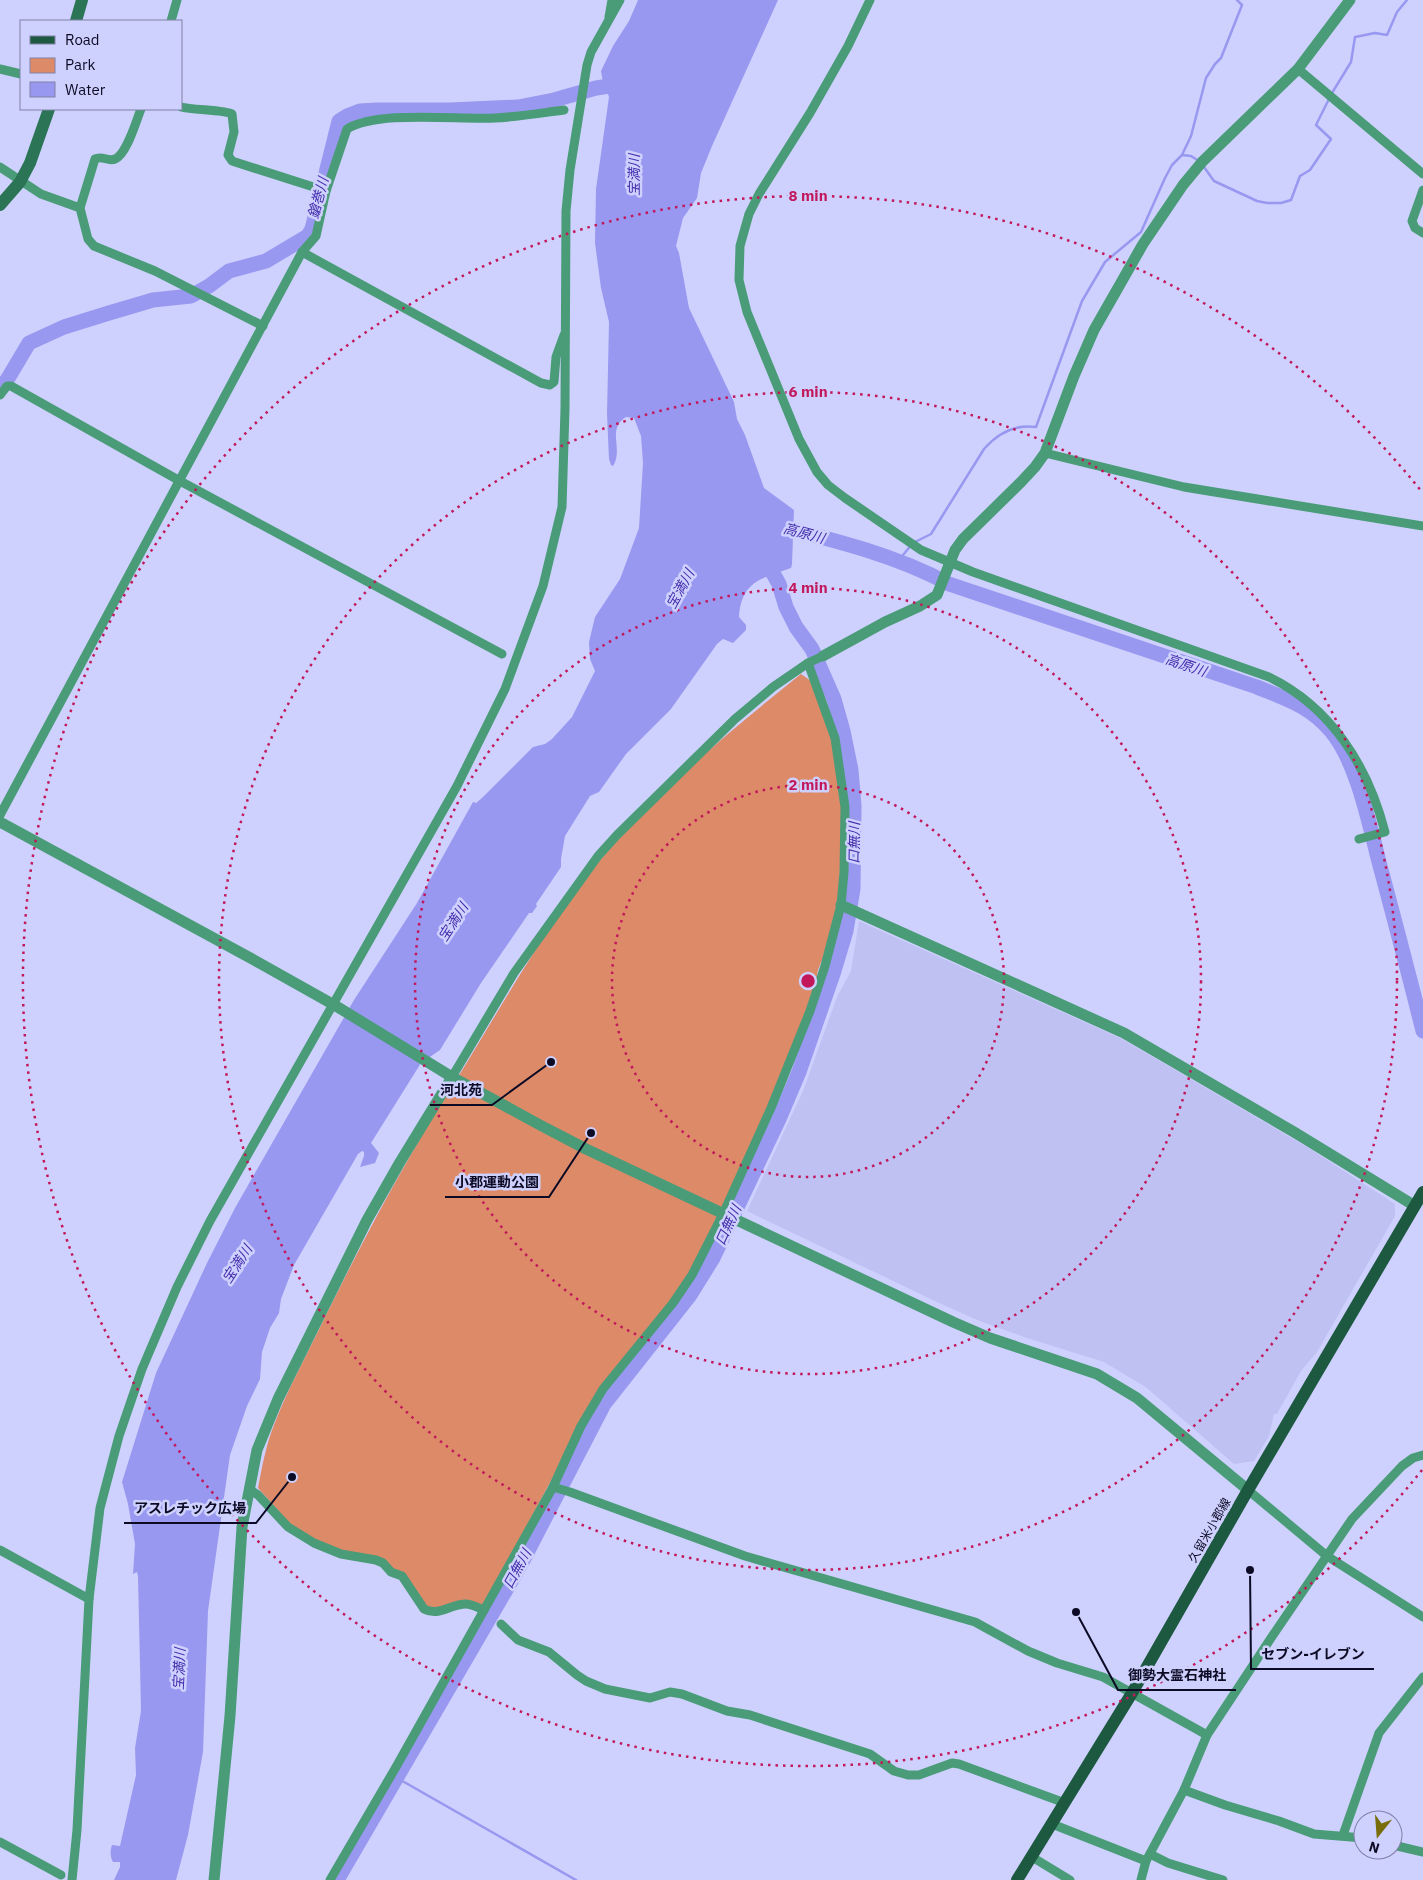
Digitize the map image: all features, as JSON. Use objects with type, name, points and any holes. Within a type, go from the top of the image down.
[{"type":"main road","points":[[76,20],[82,0]]},
{"type":"main road","points":[[0,205],[20,182],[30,163],[49,110]]},
{"type":"main road","name":"久留米小郡線","points":[[1017,1880],[1132,1693],[1248,1490],[1423,1192]]},
{"type":"street","points":[[172,20],[177,0]]},
{"type":"street","points":[[609,22],[612,0]]},
{"type":"street","points":[[72,1880],[75,1858],[89,1600],[100,1508],[127,1413],[156,1334],[176,1287],[210,1221],[461,778],[505,689],[543,586],[562,507],[566,333],[566,211],[570,170],[587,65],[591,52],[620,0]]},
{"type":"street","points":[[870,0],[843,54],[810,112],[759,194],[749,214],[740,246],[739,280],[746,312],[799,439],[817,472],[828,485],[845,498],[922,550],[949,563],[1269,677],[1289,687],[1315,708],[1337,732],[1351,752],[1375,798],[1385,832],[1361,838]]},
{"type":"street","points":[[214,1880],[229,1726],[242,1527],[257,1450],[268,1422],[313,1327],[367,1220],[448,1074],[514,973],[598,856],[617,834],[645,809],[715,737],[773,687],[808,663],[885,622],[920,606],[937,595],[955,550],[963,539],[1021,482],[1045,453],[1074,376],[1094,330],[1143,244],[1183,185],[1202,162],[1298,69],[1350,0]]},
{"type":"street","points":[[1298,69],[1423,174]]},
{"type":"street","points":[[0,70],[20,74]]},
{"type":"street","points":[[182,107],[213,112],[229,112],[232,114],[234,132],[228,155],[232,161],[326,191]]},
{"type":"street","points":[[142,110],[124,152],[111,160],[99,157],[96,159],[80,208],[88,239],[94,246],[155,271],[263,326]]},
{"type":"street","points":[[0,815],[302,252],[316,236],[326,191],[347,129],[354,124],[383,119],[496,118],[564,110]]},
{"type":"street","points":[[0,167],[20,182],[41,194],[80,208]]},
{"type":"street","points":[[1423,190],[1412,221],[1415,228],[1423,233]]},
{"type":"street","points":[[302,252],[541,383],[550,385],[554,382],[556,356],[561,340],[566,333]]},
{"type":"street","points":[[0,395],[7,386],[11,386],[180,481],[502,654]]},
{"type":"street","points":[[1045,453],[1184,487],[1423,526]]},
{"type":"street","points":[[330,1880],[396,1767],[553,1487],[581,1426],[599,1396],[673,1303],[687,1282],[723,1214],[771,1108],[810,1011],[825,966],[841,905],[844,872],[845,807],[835,738],[808,663]]},
{"type":"street","points":[[0,822],[171,914],[334,1005],[448,1074],[586,1149],[953,1322],[990,1338],[1097,1374],[1117,1384],[1137,1398],[1327,1556],[1423,1617]]},
{"type":"street","points":[[841,905],[1124,1033],[1294,1132],[1414,1206]]},
{"type":"street","points":[[1140,1880],[1148,1858],[1184,1790],[1207,1735],[1352,1519],[1402,1466],[1413,1458],[1423,1456]]},
{"type":"street","points":[[553,1487],[745,1556],[975,1622],[1028,1651],[1057,1663],[1103,1677],[1207,1735]]},
{"type":"street","points":[[248,1489],[258,1495],[288,1527],[314,1543],[341,1554],[376,1560],[391,1572],[402,1576],[427,1611],[437,1612],[467,1604],[484,1610]]},
{"type":"street","points":[[0,1550],[89,1600]]},
{"type":"street","points":[[500,1624],[518,1640],[549,1652],[586,1681],[605,1688],[650,1698],[670,1692],[682,1694],[727,1711],[750,1715],[870,1754],[894,1771],[919,1775],[952,1763],[959,1764],[1065,1803]]},
{"type":"street","points":[[1342,1836],[1379,1733],[1423,1677]]},
{"type":"street","points":[[1184,1790],[1314,1834],[1353,1837]]},
{"type":"street","points":[[1052,1824],[1148,1858],[1223,1880]]},
{"type":"street","points":[[0,1842],[61,1875]]},
{"type":"street","points":[[1403,1847],[1423,1852]]},
{"type":"street","points":[[1032,1857],[1070,1880]]},
{"type":"shaded area","points":[[859,921],[1122,1039],[1307,1147],[1395,1204],[1395,1216],[1317,1352],[1301,1371],[1277,1414],[1274,1414],[1269,1436],[1254,1461],[1234,1464],[1147,1388],[1104,1362],[977,1320],[747,1211],[803,1091],[837,997],[851,971]]},
{"type":"green space","points":[[801,674],[811,681],[832,739],[842,810],[839,897],[829,943],[818,970],[814,993],[770,1108],[693,1267],[672,1299],[601,1388],[484,1605],[471,1602],[435,1610],[426,1608],[399,1573],[331,1548],[291,1525],[258,1488],[271,1433],[298,1371],[376,1217],[423,1134],[553,924],[592,870],[634,821],[727,735]]},
{"type":"water","name":"宝満川","points":[[638,0],[778,0],[712,146],[701,173],[697,198],[683,218],[676,246],[689,308],[734,402],[737,419],[745,435],[764,488],[794,510],[791,568],[763,578],[749,588],[744,596],[739,617],[746,625],[746,630],[733,643],[723,639],[717,644],[671,709],[626,754],[599,792],[590,796],[565,836],[561,867],[536,904],[537,906],[532,913],[529,913],[481,983],[440,1050],[421,1063],[371,1143],[379,1153],[375,1163],[360,1167],[364,1152],[362,1151],[358,1154],[294,1265],[281,1299],[279,1313],[270,1328],[262,1352],[260,1379],[247,1406],[230,1455],[208,1611],[203,1752],[188,1835],[176,1880],[114,1880],[120,1867],[120,1862],[113,1862],[111,1849],[112,1845],[120,1846],[136,1775],[135,1748],[141,1711],[138,1576],[137,1572],[133,1574],[135,1544],[122,1482],[156,1373],[207,1263],[235,1208],[354,1000],[417,903],[473,802],[476,803],[482,798],[533,747],[545,744],[552,739],[572,717],[595,671],[590,659],[589,642],[595,617],[620,579],[639,528],[643,463],[641,436],[634,418],[626,417],[620,422],[616,433],[617,453],[613,466],[609,459],[607,414],[609,322],[601,288],[595,243],[596,189],[609,97],[608,94],[605,94],[601,71],[613,46],[629,21]]},
{"type":"waterway","points":[[898,561],[913,543],[931,534],[989,443],[1001,434],[1014,428],[1036,427],[1082,301],[1105,262],[1141,232],[1165,178],[1172,165],[1182,155],[1191,136],[1206,78],[1221,58],[1242,5],[1237,0]]},
{"type":"waterway","points":[[1204,167],[1214,181],[1257,201],[1281,203],[1291,200],[1300,176],[1310,170],[1331,139],[1316,125],[1332,93],[1351,62],[1355,37],[1375,33],[1387,35],[1397,12],[1407,0]]},
{"type":"waterway","name":"鎗巻川","points":[[0,387],[7,380],[29,343],[64,327],[153,300],[191,296],[209,286],[229,271],[266,261],[308,236],[312,229],[339,121],[347,116],[360,111],[377,110],[450,110],[518,107],[554,100],[596,88],[623,84]]},
{"type":"waterway","points":[[1182,155],[1191,156],[1199,161]]},
{"type":"waterway","name":"高原川","points":[[774,525],[886,557],[949,584],[1257,687],[1297,704],[1315,715],[1331,731],[1340,744],[1355,776],[1423,1031]]},
{"type":"waterway","name":"口無川","points":[[337,1880],[521,1564],[604,1404],[690,1295],[713,1258],[779,1119],[799,1072],[833,974],[846,931],[853,889],[854,806],[851,770],[834,699],[812,649],[796,627],[786,607],[779,584],[769,566],[760,559]]},
{"type":"waterway","points":[[397,1778],[576,1880]]},
{"type":"place","name":"河北苑","points":[[551,1062]]},
{"type":"place","name":"小郡運動公園","points":[[591,1133]]},
{"type":"place","name":"アスレチック広場","points":[[292,1477]]},
{"type":"place","name":"セブン-イレブン","points":[[1250,1570]]},
{"type":"place","name":"御勢大霊石神社","points":[[1076,1612]]}]
